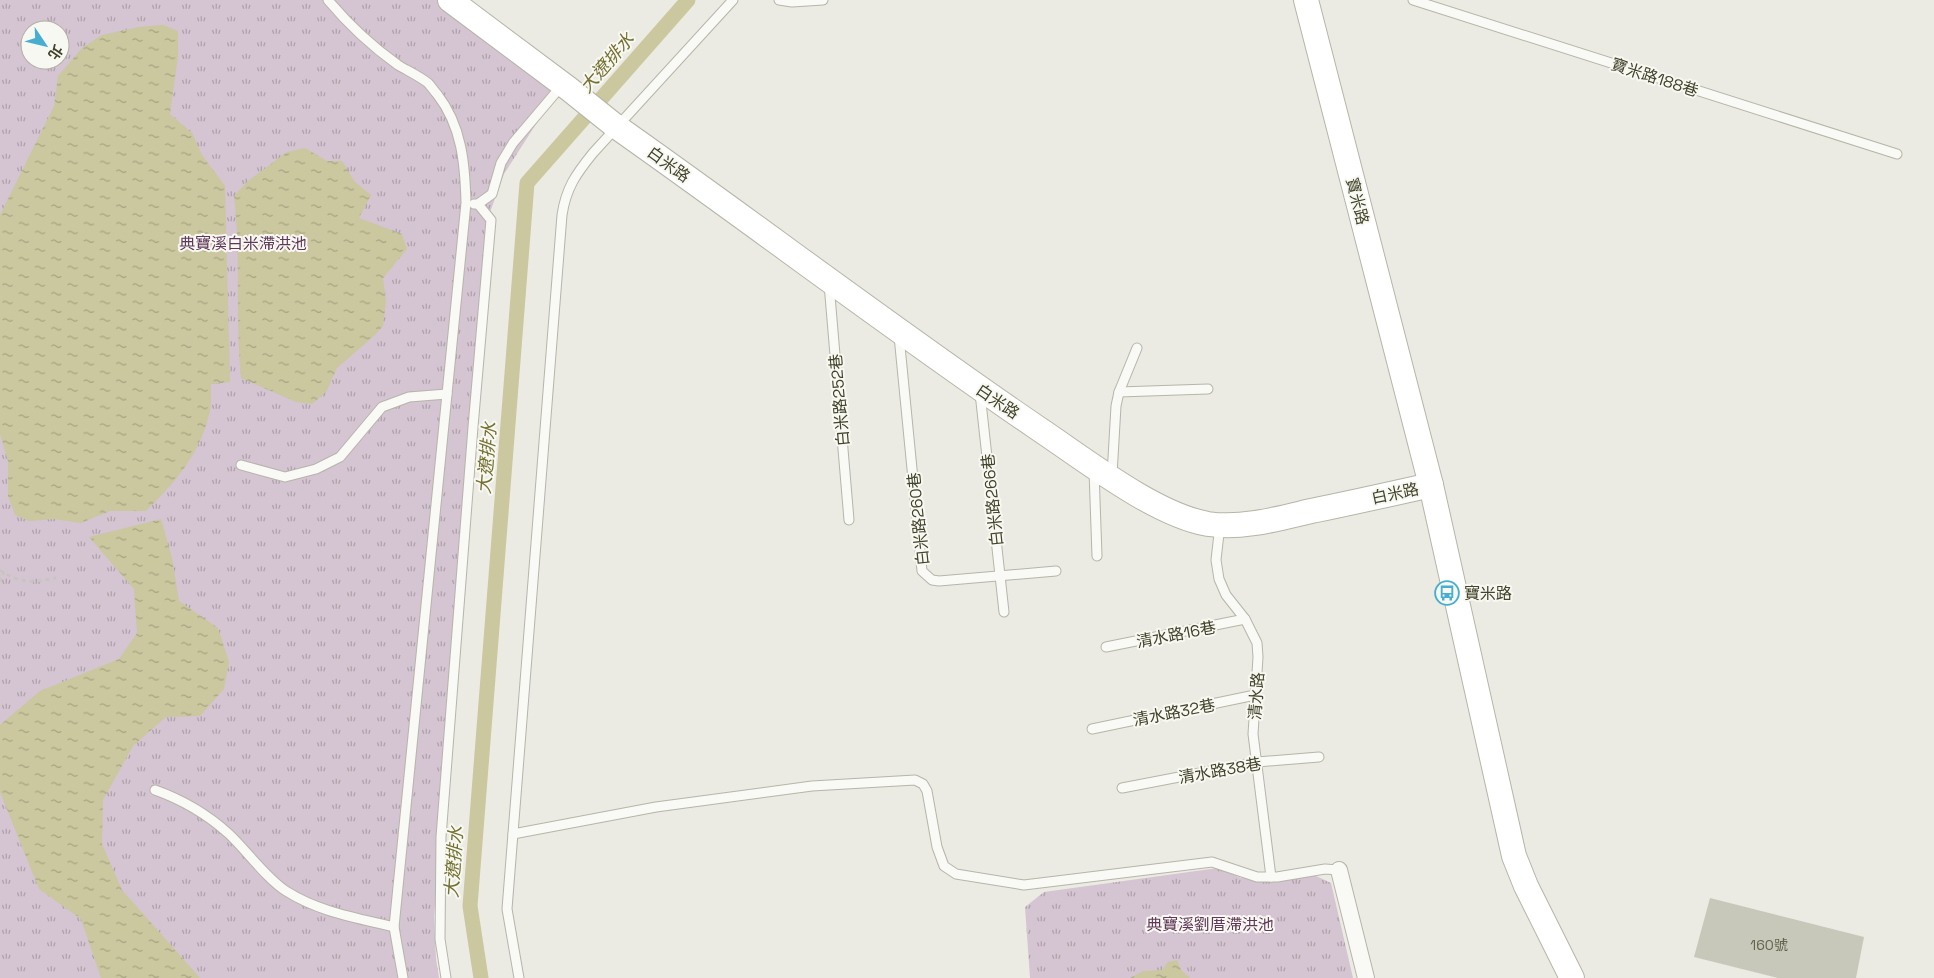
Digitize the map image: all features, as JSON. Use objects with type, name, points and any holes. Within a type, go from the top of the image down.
[{"type":"street","points":[[450,0],[566,87]]},
{"type":"street","name":"寶米路","points":[[1306,0],[1431,485],[1514,856],[1526,886],[1572,978]]},
{"type":"street","name":"白米路","points":[[566,87],[616,126],[979,388],[1103,472],[1144,498],[1172,512],[1205,523],[1232,526],[1265,521],[1431,485]]},
{"type":"street","points":[[1339,870],[1366,978]]},
{"type":"lane","points":[[328,0],[336,10],[398,65],[429,84],[446,105],[459,133],[466,167],[466,203],[394,927],[403,978]]},
{"type":"lane","points":[[519,978],[507,909],[562,215],[565,197],[575,176],[616,126],[733,0]]},
{"type":"lane","points":[[779,0],[792,2],[823,0]]},
{"type":"lane","name":"寶米路188巷","points":[[1414,0],[1897,154]]},
{"type":"lane","points":[[466,203],[478,204],[492,194],[501,163],[513,143],[566,87]]},
{"type":"lane","points":[[446,978],[440,939],[441,837],[491,220],[478,204]]},
{"type":"lane","name":"白米路252巷","points":[[829,281],[849,520]]},
{"type":"lane","name":"白米路260巷","points":[[899,331],[922,571],[932,580],[1056,571]]},
{"type":"lane","points":[[1097,556],[1103,472],[1119,392],[1137,348]]},
{"type":"lane","name":"白米路266巷","points":[[979,388],[1004,612]]},
{"type":"lane","points":[[1119,392],[1208,388]]},
{"type":"lane","points":[[241,465],[285,477],[316,469],[340,456],[382,407],[409,397],[447,394]]},
{"type":"lane","name":"清水路","points":[[1220,525],[1216,560],[1219,579],[1226,595],[1245,619],[1256,644],[1258,657],[1253,734],[1271,877]]},
{"type":"lane","name":"清水路16巷","points":[[1106,647],[1245,619]]},
{"type":"lane","name":"清水路32巷","points":[[1092,728],[1256,695]]},
{"type":"lane","name":"清水路38巷","points":[[1122,788],[1257,762],[1319,757]]},
{"type":"lane","points":[[513,834],[656,807],[812,786],[915,780],[923,784],[928,791],[937,847],[944,866],[956,874],[1024,885],[1212,862],[1257,877],[1271,877],[1325,869],[1339,870]]},
{"type":"lane","points":[[155,790],[179,799],[204,814],[230,834],[285,890],[321,909],[394,927]]},
{"type":"path","points":[[0,570],[20,581],[34,583],[56,578]]},
{"type":"path","points":[[0,582],[4,572]]},
{"type":"green space","name":"典寶溪白米滯洪池","points":[[0,0],[440,0],[561,85],[504,174],[489,215],[434,917],[439,978],[0,978]]},
{"type":"green space","name":"典寶溪劉厝滯洪池","points":[[1218,868],[1241,878],[1283,880],[1314,875],[1331,883],[1353,978],[1030,978],[1025,907],[1044,892]]},
{"type":"water","points":[[163,25],[178,31],[178,56],[170,114],[192,133],[202,155],[225,186],[230,382],[211,384],[210,411],[199,444],[185,468],[146,511],[110,511],[81,523],[54,519],[29,521],[15,515],[8,496],[8,461],[0,434],[0,215],[54,106],[58,76],[63,70],[70,70],[70,62],[82,48],[102,35],[139,27]]},
{"type":"water","points":[[305,148],[327,161],[342,161],[355,182],[371,195],[359,218],[402,234],[407,249],[383,278],[386,301],[383,326],[337,368],[326,392],[312,404],[296,402],[241,378],[234,196],[248,181],[287,152]]},
{"type":"water","points":[[161,519],[172,558],[179,601],[218,628],[229,662],[224,689],[200,716],[166,717],[133,746],[103,800],[102,844],[122,890],[200,978],[101,978],[81,919],[39,889],[0,792],[0,725],[40,691],[119,659],[137,633],[134,589],[89,537]]},
{"type":"water","points":[[1177,960],[1181,970],[1190,978],[1130,978],[1143,971],[1162,970],[1168,962]]},
{"type":"building","points":[[1710,898],[1864,937],[1856,978],[1778,978],[1694,957]]},
{"type":"waterway","name":"大遼排水","points":[[481,978],[470,906],[527,183],[688,0]]},
{"type":"place","name":"寶米路","points":[[1447,593]]}]
